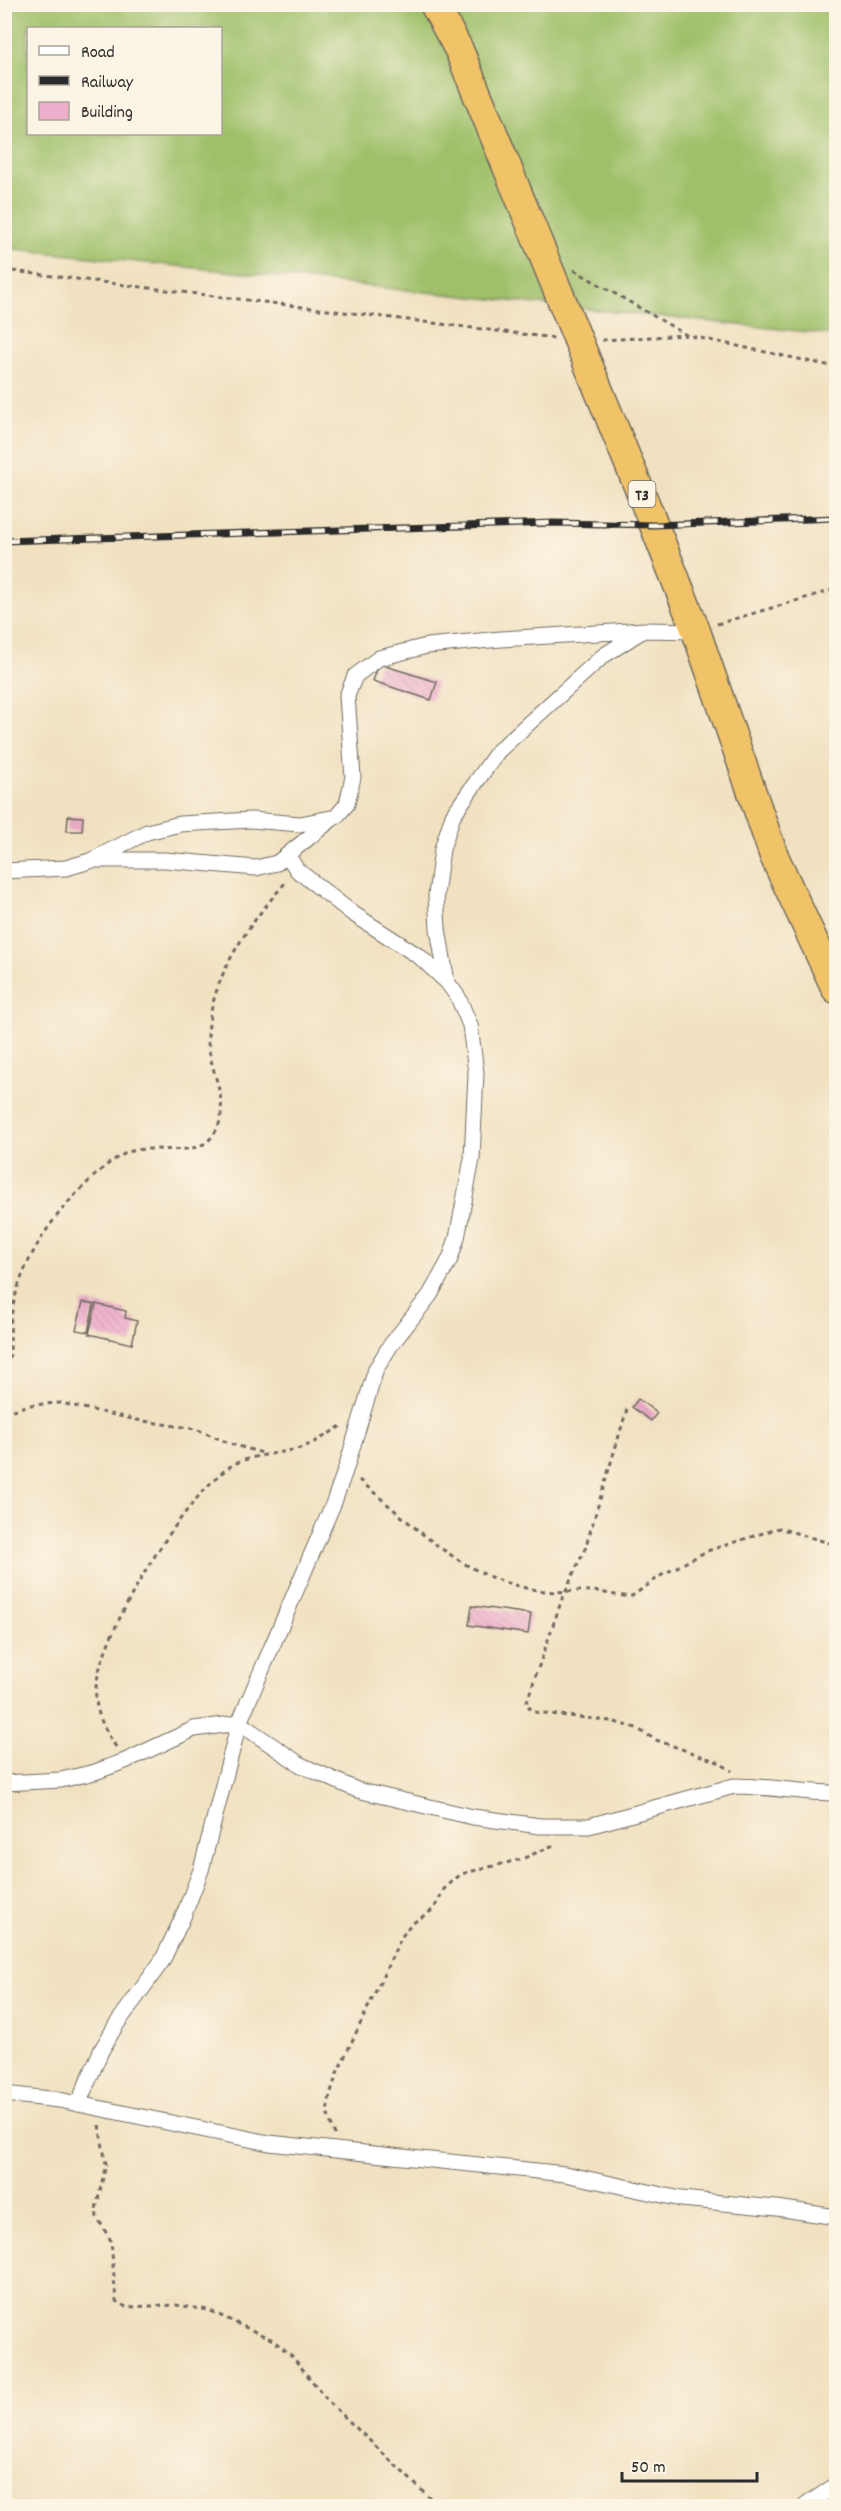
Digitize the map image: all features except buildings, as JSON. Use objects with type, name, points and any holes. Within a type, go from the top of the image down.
[{"type":"highway","name":"T3","points":[[434,4],[459,50],[696,630],[774,856],[837,989]]},
{"type":"street","points":[[447,982],[438,929],[436,895],[442,849],[453,815],[498,751],[603,656],[645,630]]},
{"type":"street","points":[[90,861],[165,860],[256,868],[277,863],[288,856],[336,817],[347,804],[353,777],[347,696],[356,676],[379,658],[427,646],[645,630],[696,630]]},
{"type":"street","points":[[4,871],[66,867],[90,861],[147,832],[180,824],[251,820],[300,824],[336,817]]},
{"type":"street","points":[[78,2104],[101,2051],[116,2025],[162,1961],[187,1908],[201,1870],[239,1723],[346,1468],[376,1369],[390,1346],[430,1296],[450,1259],[460,1227],[472,1159],[476,1073],[470,1025],[458,997],[447,982],[420,957],[352,913],[297,870],[288,856]]},
{"type":"street","points":[[4,1783],[61,1780],[94,1773],[194,1729],[239,1723],[301,1765],[357,1790],[473,1817],[540,1826],[589,1826],[673,1804],[722,1788],[757,1786],[804,1793],[837,1793]]},
{"type":"street","points":[[4,2094],[40,2096],[268,2143],[565,2174],[681,2199],[777,2208],[837,2217]]},
{"type":"street","points":[[805,2506],[837,2485]]},
{"type":"path","points":[[4,270],[477,327],[579,342],[686,335],[837,367]]},
{"type":"path","points":[[573,270],[686,335]]},
{"type":"path","points":[[696,630],[837,589]]},
{"type":"path","points":[[4,1376],[11,1318],[20,1282],[26,1266],[63,1209],[97,1174],[130,1152],[144,1148],[182,1149],[199,1146],[214,1134],[220,1118],[221,1106],[208,1037],[213,1001],[219,982],[237,947],[265,906],[297,870]]},
{"type":"path","points":[[4,1413],[29,1405],[62,1403],[136,1420],[196,1429],[231,1444],[267,1454]]},
{"type":"path","points":[[627,1409],[585,1549],[565,1593],[526,1704],[534,1712],[610,1721],[636,1728],[656,1740],[718,1762],[757,1786]]},
{"type":"path","points":[[125,1761],[103,1726],[97,1708],[96,1689],[99,1671],[117,1623],[144,1571],[204,1491],[233,1465],[267,1454],[306,1446],[362,1412]]},
{"type":"path","points":[[346,1468],[440,1549],[476,1572],[521,1587],[565,1593],[593,1591],[632,1596],[662,1575],[707,1551],[779,1528],[837,1545]]},
{"type":"path","points":[[342,2150],[327,2112],[330,2095],[337,2073],[400,1938],[410,1925],[434,1909],[444,1889],[461,1874],[522,1859],[589,1826]]},
{"type":"path","points":[[94,2107],[98,2110],[106,2164],[96,2209],[97,2217],[111,2241],[116,2301],[126,2307],[176,2305],[208,2310],[273,2340],[292,2356],[329,2402],[431,2499],[433,2506]]},
{"type":"green space","points":[[5,5],[836,5],[836,335],[5,248]]},
{"type":"railway","points":[[4,541],[553,523],[654,525],[836,518]]}]
